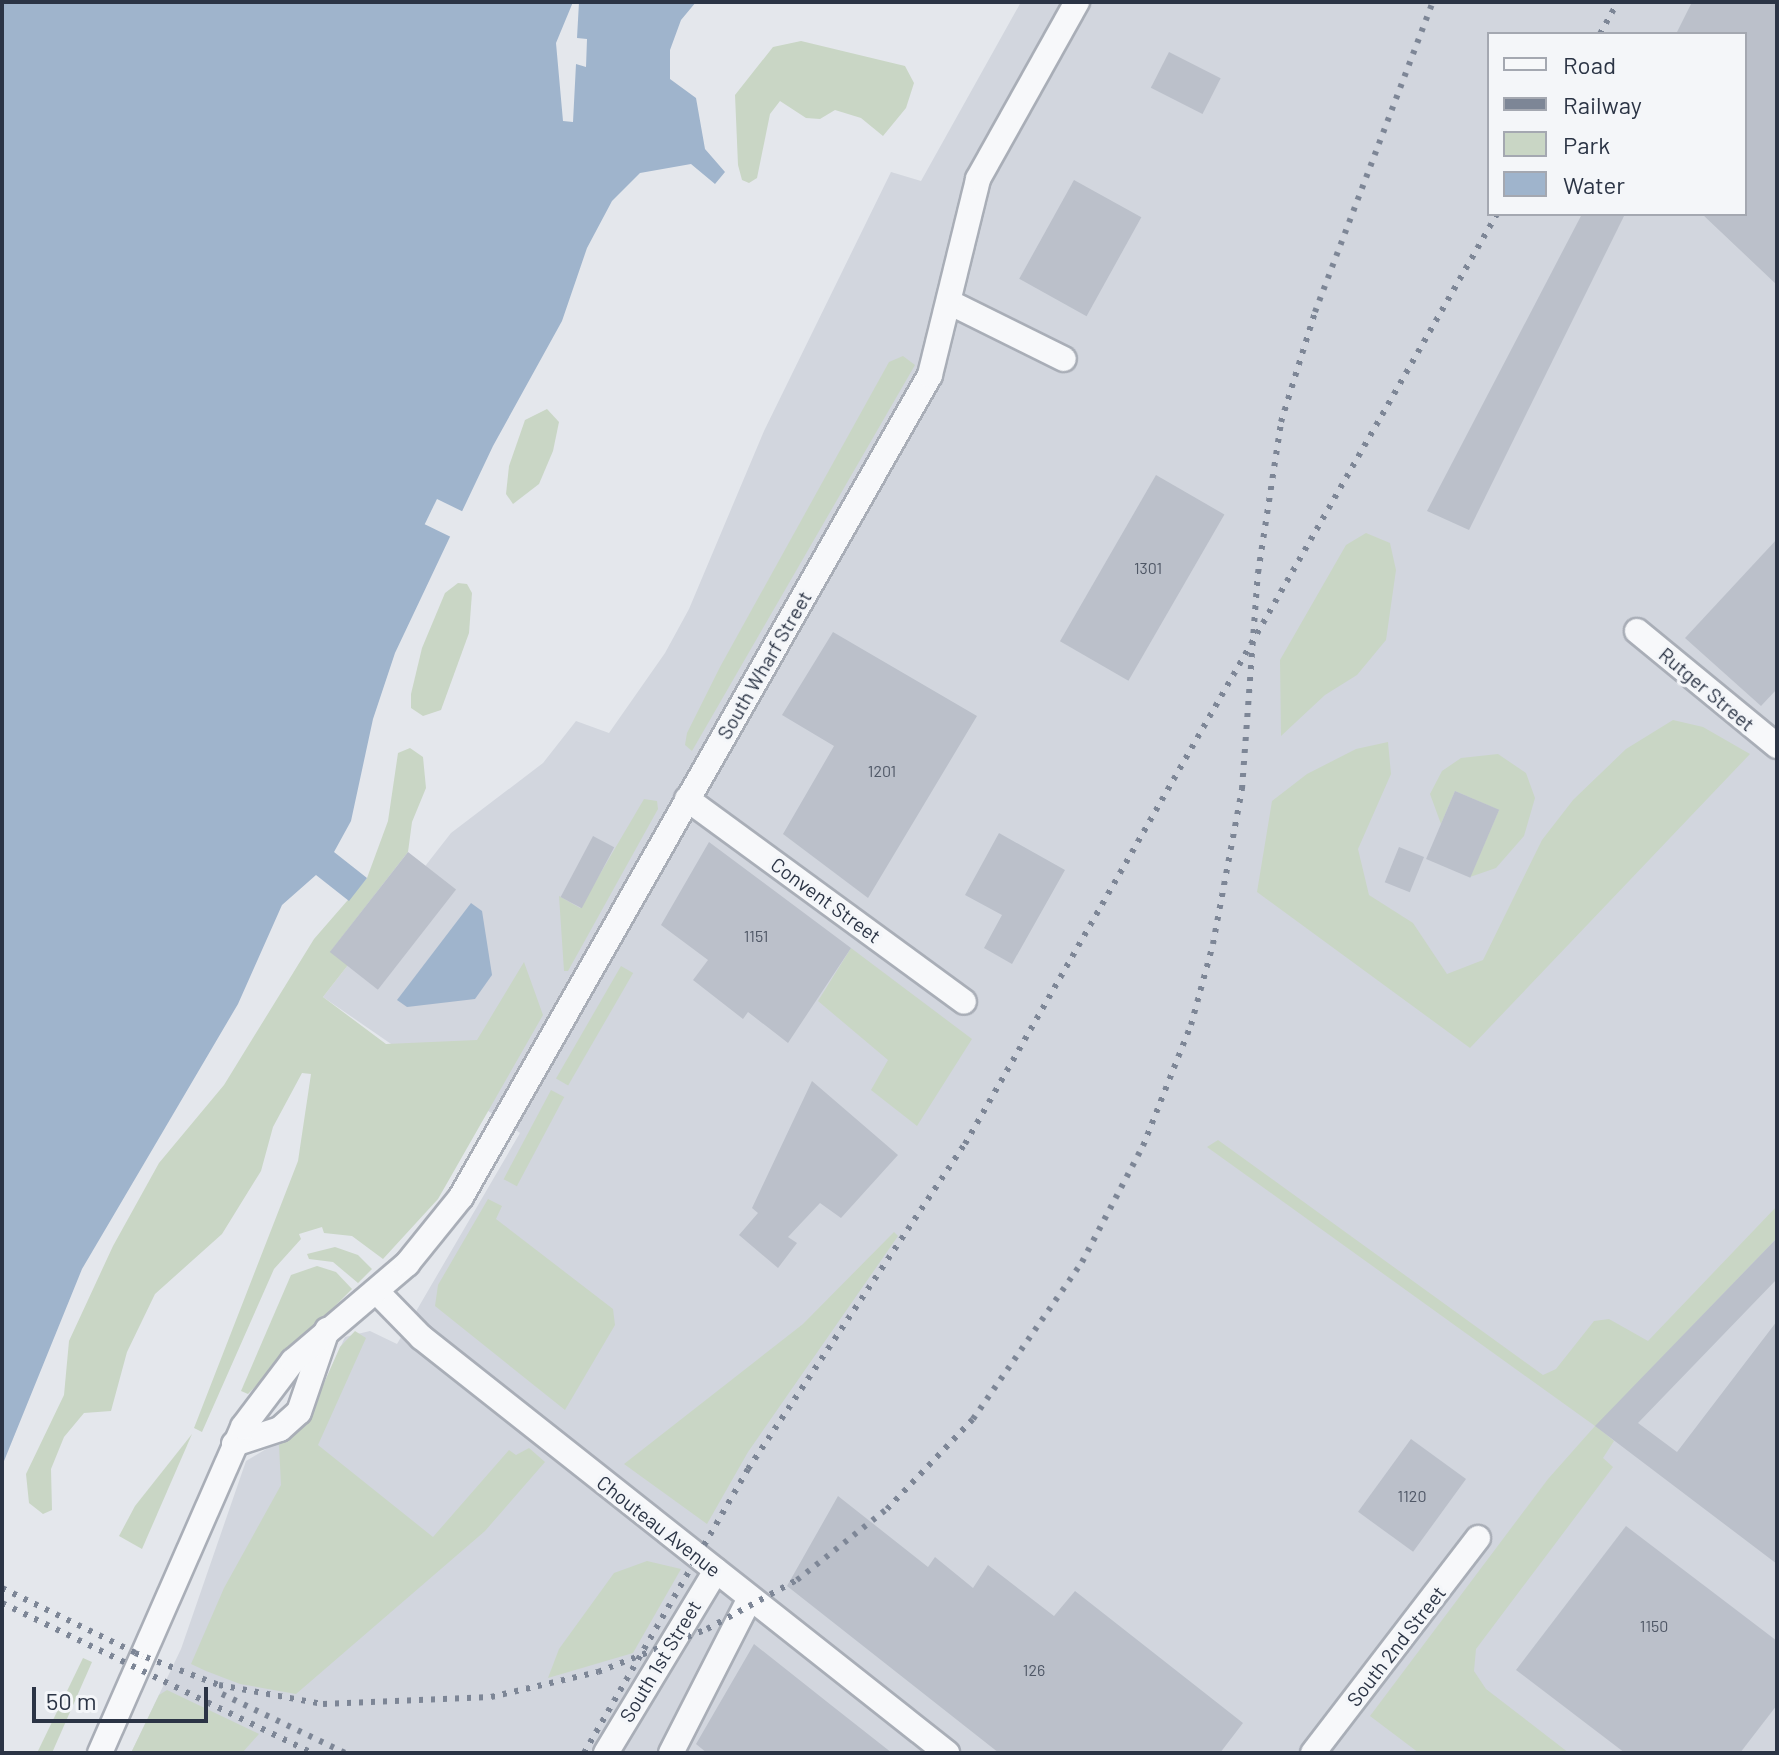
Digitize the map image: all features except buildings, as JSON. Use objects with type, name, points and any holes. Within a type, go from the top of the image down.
[{"type":"street","name":"South Wharf Street","points":[[100,1753],[234,1444],[280,1374],[327,1330],[377,1292],[431,1239],[461,1197],[930,375],[978,179],[1077,2]]},
{"type":"street","points":[[949,302],[1064,359]]},
{"type":"street","name":"Rutger Street","points":[[1637,631],[1777,746]]},
{"type":"street","name":"Convent Street","points":[[687,799],[964,1002]]},
{"type":"street","name":"Chouteau Avenue","points":[[377,1292],[421,1337],[947,1753]]},
{"type":"street","points":[[234,1444],[280,1429],[299,1412],[327,1330]]},
{"type":"street","name":"South 2nd Street","points":[[1313,1753],[1478,1538]]},
{"type":"street","name":"South 1st Street","points":[[606,1753],[716,1571]]},
{"type":"street","points":[[671,1753],[750,1598]]},
{"type":"shaded area","points":[[1021,2],[1777,2],[1777,1753],[131,1753],[181,1649],[246,1461],[305,1426],[345,1337],[370,1331],[397,1344],[520,1133],[323,997],[451,833],[543,763],[576,721],[609,733],[665,653],[689,609],[764,431],[891,172],[921,181]]},
{"type":"green space","points":[[801,41],[905,66],[914,83],[906,108],[883,136],[861,118],[835,110],[820,119],[806,118],[780,101],[770,114],[757,178],[749,183],[742,180],[738,165],[735,95],[773,47]]},
{"type":"green space","points":[[903,356],[915,365],[692,751],[685,745],[687,733],[720,667],[889,362]]},
{"type":"green space","points":[[547,409],[559,422],[553,451],[539,484],[513,504],[506,494],[509,466],[525,420]]},
{"type":"green space","points":[[1366,533],[1390,543],[1396,570],[1386,640],[1357,675],[1325,695],[1281,736],[1280,660],[1346,545]]},
{"type":"green space","points":[[458,583],[467,584],[472,593],[469,633],[441,710],[423,716],[411,708],[411,694],[422,648],[445,593]]},
{"type":"green space","points":[[1673,720],[1703,727],[1750,754],[1470,1048],[1257,892],[1272,801],[1307,774],[1356,749],[1388,742],[1391,774],[1358,849],[1369,895],[1413,923],[1447,974],[1483,960],[1542,840],[1573,800],[1626,749]]},
{"type":"green space","points":[[410,748],[423,757],[426,788],[412,822],[408,852],[331,951],[348,965],[323,997],[386,1044],[477,1040],[524,962],[543,1015],[438,1199],[383,1259],[352,1236],[324,1233],[322,1227],[299,1234],[301,1239],[274,1269],[202,1432],[194,1428],[298,1161],[311,1074],[302,1073],[273,1127],[261,1171],[222,1234],[155,1294],[127,1352],[111,1411],[84,1413],[64,1437],[51,1469],[52,1510],[43,1514],[29,1503],[26,1474],[64,1395],[69,1341],[113,1246],[159,1163],[224,1085],[314,939],[367,878],[388,821],[398,753]]},
{"type":"green space","points":[[1498,754],[1526,773],[1535,798],[1524,836],[1496,868],[1470,877],[1499,810],[1455,791],[1441,824],[1430,794],[1442,771],[1461,758]]},
{"type":"green space","points":[[644,799],[657,801],[658,809],[568,971],[564,971],[559,896],[580,908]]},
{"type":"green space","points":[[851,948],[972,1039],[917,1126],[871,1090],[888,1060],[818,1001]]},
{"type":"green space","points":[[621,966],[633,973],[568,1086],[556,1079]]},
{"type":"green space","points":[[551,1090],[564,1097],[517,1186],[504,1179]]},
{"type":"green space","points":[[1218,1140],[1543,1375],[1556,1369],[1594,1321],[1609,1319],[1648,1341],[1777,1206],[1777,1238],[1596,1426],[1614,1441],[1603,1458],[1613,1467],[1476,1649],[1474,1671],[1486,1689],[1569,1753],[1419,1753],[1370,1716],[1548,1479],[1595,1426],[1207,1147]]},
{"type":"green space","points":[[488,1199],[502,1206],[496,1219],[613,1309],[615,1325],[565,1410],[435,1306],[438,1285]]},
{"type":"green space","points":[[894,1232],[898,1236],[748,1452],[707,1524],[624,1464],[803,1324]]},
{"type":"green space","points":[[335,1247],[358,1255],[372,1269],[358,1283],[333,1262],[309,1259],[307,1254]]},
{"type":"green space","points":[[317,1266],[336,1272],[352,1289],[248,1394],[241,1391],[291,1275]]},
{"type":"green space","points":[[355,1331],[366,1338],[318,1445],[433,1537],[509,1450],[516,1455],[529,1448],[545,1462],[485,1531],[296,1694],[240,1684],[191,1664],[224,1588],[281,1485],[279,1445],[305,1426],[340,1347]]},
{"type":"green space","points":[[192,1434],[142,1549],[119,1536],[135,1506]]},
{"type":"green space","points":[[647,1561],[681,1569],[633,1653],[548,1678],[559,1649],[614,1573]]},
{"type":"green space","points":[[83,1658],[92,1662],[52,1753],[37,1753]]},
{"type":"green space","points":[[167,1690],[259,1734],[242,1753],[131,1753],[159,1695]]},
{"type":"water","points":[[2,2],[573,2],[556,43],[563,121],[573,122],[576,64],[586,67],[587,39],[577,38],[579,2],[696,2],[681,20],[670,50],[670,79],[696,98],[705,149],[725,172],[715,184],[691,164],[640,173],[612,201],[587,248],[562,321],[493,446],[395,653],[373,719],[351,821],[334,852],[367,878],[349,901],[316,875],[282,905],[238,1004],[82,1269],[2,1466]]},
{"type":"water","points":[[471,903],[482,911],[492,975],[475,999],[407,1007],[397,1000]]},
{"type":"pier","points":[[437,499],[466,513],[453,538],[425,524]]},
{"type":"railway","points":[[135,1653],[219,1685],[323,1704],[491,1697],[598,1672],[707,1629],[797,1580],[887,1509],[973,1419],[1082,1262],[1143,1146],[1191,1025],[1213,944],[1242,789],[1258,573],[1281,422],[1315,312],[1433,2]]},
{"type":"railway","points":[[1601,32],[1618,2]]},
{"type":"railway","points":[[584,1753],[748,1469],[965,1144],[1496,216]]},
{"type":"railway","points":[[2,1588],[142,1656]]},
{"type":"railway","points":[[2,1603],[312,1753]]},
{"type":"railway","points":[[222,1694],[345,1753]]}]
